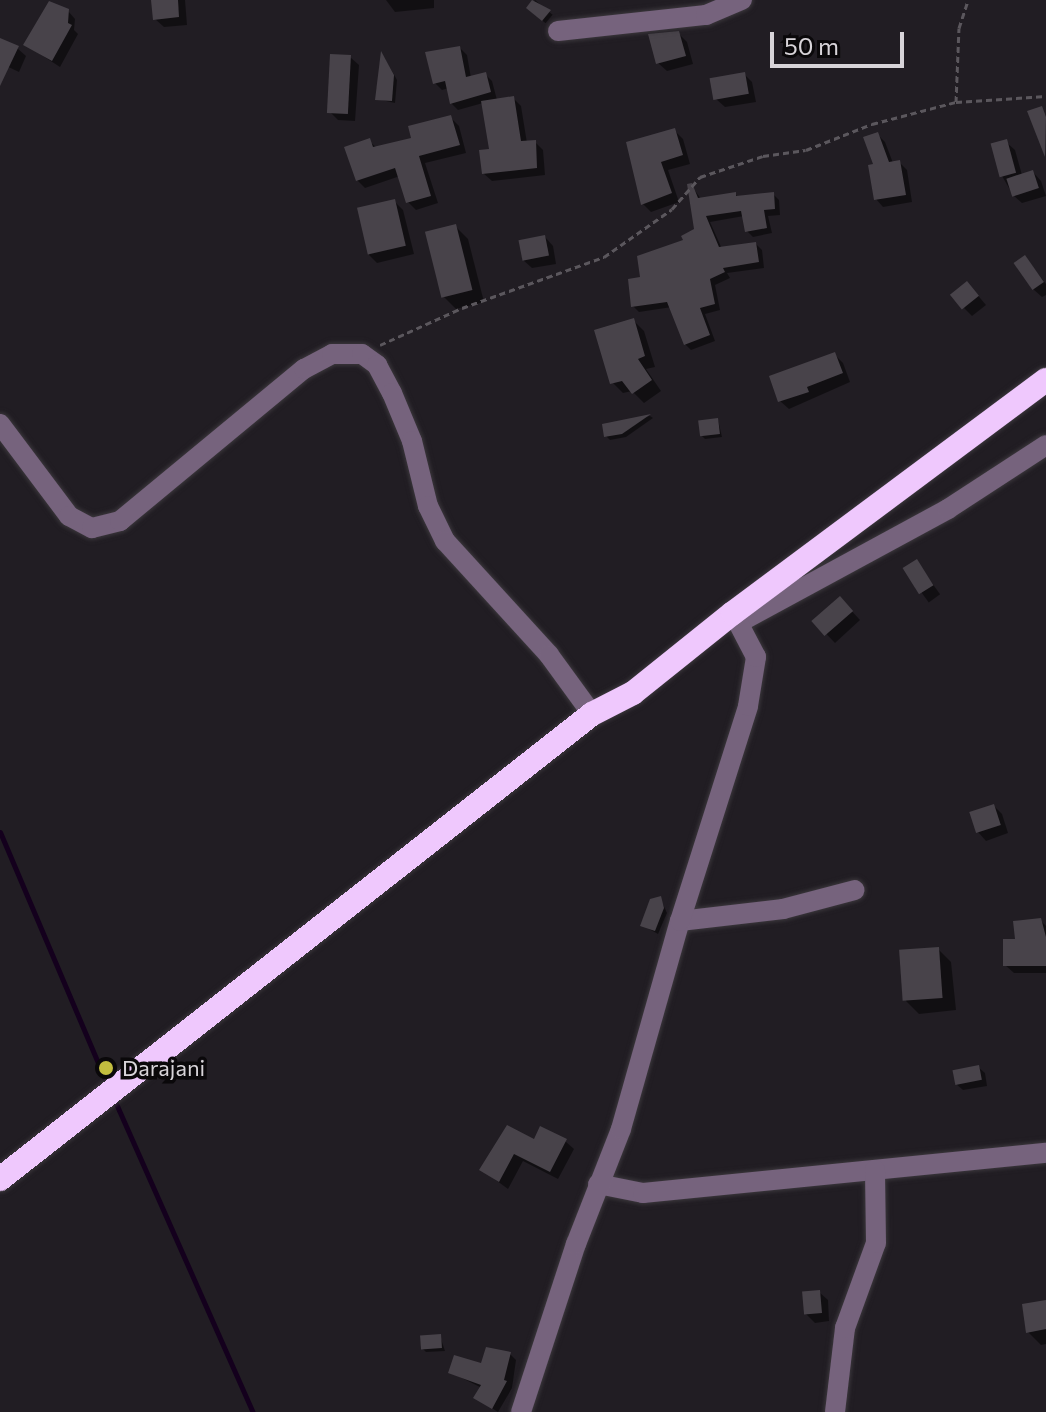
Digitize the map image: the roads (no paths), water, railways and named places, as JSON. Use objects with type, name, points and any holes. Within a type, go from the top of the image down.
[{"type":"highway","points":[[0,1179],[592,714],[633,693],[737,618],[1046,380]]},
{"type":"street","points":[[558,31],[676,8],[718,12],[742,0]]},
{"type":"street","points":[[0,424],[69,516],[92,528],[120,521],[304,369],[332,354],[362,354],[377,365],[392,393],[412,441],[428,506],[445,541],[549,655],[592,714]]},
{"type":"street","points":[[521,1412],[598,1184],[621,1129],[680,921],[757,670],[756,657],[737,618],[948,509],[1046,445]]},
{"type":"street","points":[[680,921],[783,909],[855,890]]},
{"type":"street","points":[[598,1184],[643,1193],[764,1184],[1046,1153]]},
{"type":"street","points":[[835,1412],[845,1328],[876,1243],[875,1170]]},
{"type":"waterway","points":[[0,832],[108,1086]]},
{"type":"waterway","points":[[114,1099],[253,1412]]},
{"type":"place","name":"Darajani","points":[[106,1068]]}]
